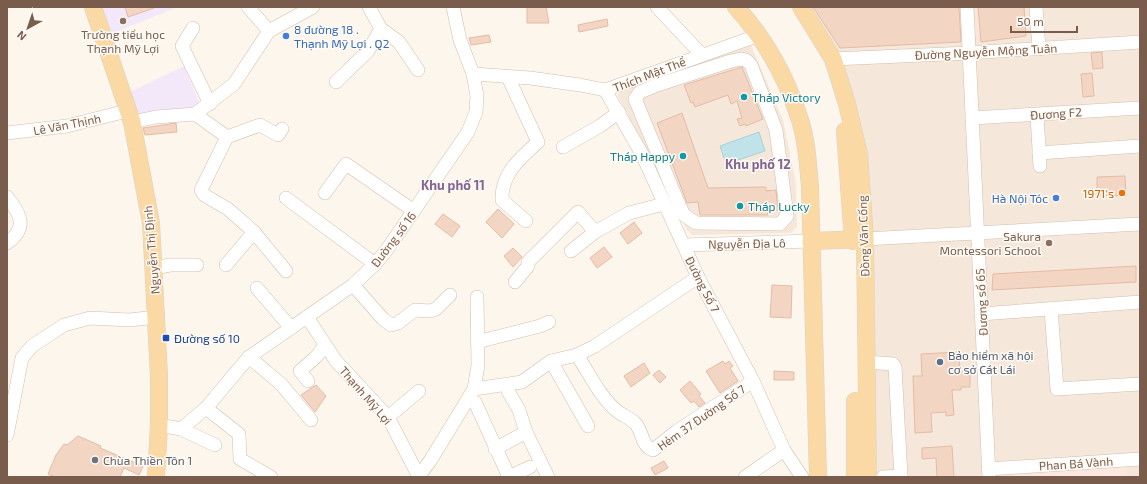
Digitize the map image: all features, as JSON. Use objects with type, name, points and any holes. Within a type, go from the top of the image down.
[{"type":"main road","name":"Nguyễn Thị Định","points":[[93,7],[130,116],[151,224],[157,317],[160,425],[156,477]]},
{"type":"main road","points":[[726,7],[751,38],[772,75],[788,117],[800,176],[805,223],[811,241]]},
{"type":"main road","points":[[736,7],[757,31],[769,51],[786,84],[800,121],[810,187],[818,477]]},
{"type":"main road","name":"Đồng Văn Cống","points":[[792,7],[825,66],[845,133],[859,239]]},
{"type":"main road","name":"Đồng Văn Cống","points":[[801,7],[833,59],[848,104],[859,154],[860,362],[855,477]]},
{"type":"main road","points":[[811,241],[859,239]]},
{"type":"main road","points":[[809,477],[806,382],[810,366],[814,362]]},
{"type":"main road","name":"Đồng Văn Cống","points":[[860,362],[868,477]]},
{"type":"street","points":[[248,7],[269,31]]},
{"type":"street","points":[[227,137],[195,114],[210,104],[234,84],[269,31],[313,7]]},
{"type":"street","points":[[369,7],[381,29],[399,42],[418,70]]},
{"type":"street","name":"Đường số 16","points":[[181,429],[206,408],[249,357],[353,285],[376,264],[468,132],[476,112],[478,96],[473,74],[460,40],[452,7]]},
{"type":"street","points":[[657,7],[701,54]]},
{"type":"street","name":"Đương số 65","points":[[967,7],[989,473]]},
{"type":"street","points":[[1036,7],[1039,49]]},
{"type":"street","points":[[193,28],[182,46],[210,104]]},
{"type":"street","points":[[336,82],[368,51],[381,29]]},
{"type":"street","name":"Thích Mật Thể","points":[[473,74],[580,84],[605,90],[701,54],[751,38]]},
{"type":"street","name":"Đường Nguyễn Mộng Tuân","points":[[833,59],[969,53],[1140,42]]},
{"type":"street","points":[[726,46],[731,61]]},
{"type":"street","points":[[741,59],[746,60],[751,65],[776,130],[787,216],[780,224],[703,224],[696,223],[688,219],[682,211],[635,103],[636,96],[640,92],[657,85],[731,61],[741,59]]},
{"type":"street","points":[[652,72],[657,85]]},
{"type":"street","points":[[508,77],[538,142],[514,164],[501,190],[502,200],[526,221]]},
{"type":"street","name":"Đường Số 7","points":[[605,90],[642,154],[698,278],[753,380],[784,450],[802,477]]},
{"type":"street","name":"Đương F2","points":[[972,118],[1140,108]]},
{"type":"street","points":[[563,148],[600,126],[619,112]]},
{"type":"street","name":"Lê Văn Thịnh","points":[[7,133],[67,126],[130,116],[156,117],[195,114]]},
{"type":"street","points":[[1037,115],[1040,166]]},
{"type":"street","points":[[282,129],[278,135],[260,126],[227,137],[201,190],[202,193],[228,209],[254,232],[286,272]]},
{"type":"street","points":[[1039,152],[1140,146]]},
{"type":"street","points":[[325,193],[346,164],[414,211]]},
{"type":"street","points":[[7,197],[19,212],[21,222],[20,227],[12,239],[7,243]]},
{"type":"street","points":[[286,198],[376,264]]},
{"type":"street","points":[[571,251],[595,232],[630,213],[664,204]]},
{"type":"street","points":[[515,282],[528,266],[528,262],[578,212],[595,232]]},
{"type":"street","points":[[703,224],[704,243]]},
{"type":"street","points":[[760,224],[761,243]]},
{"type":"street","points":[[859,239],[1140,224]]},
{"type":"street","points":[[226,265],[254,232]]},
{"type":"street","name":"Nguyễn Địa Lô","points":[[684,245],[704,243],[811,241]]},
{"type":"street","points":[[154,268],[170,265],[197,265]]},
{"type":"street","points":[[474,389],[522,382],[551,361],[578,355],[595,346],[698,278]]},
{"type":"street","points":[[353,285],[383,319],[391,325],[398,323],[415,310],[430,311],[436,309],[450,295]]},
{"type":"street","points":[[257,288],[291,328]]},
{"type":"street","points":[[419,477],[474,389],[478,365],[477,297]]},
{"type":"street","points":[[981,314],[1140,302]]},
{"type":"street","points":[[1051,309],[1057,389],[1140,384]]},
{"type":"street","points":[[7,435],[11,390],[22,358],[32,346],[64,325],[90,318],[129,320],[157,317]]},
{"type":"street","name":"Thạnh Mỹ Lợi","points":[[307,317],[336,361],[388,417],[419,477]]},
{"type":"street","points":[[477,342],[540,326],[549,322]]},
{"type":"street","points":[[308,381],[300,371],[317,356],[325,345]]},
{"type":"street","name":"Hẻm 37 Đường Số 7","points":[[578,355],[605,398],[616,411],[636,423],[643,440],[649,448],[653,450],[677,431],[753,380]]},
{"type":"street","points":[[249,357],[281,384],[311,420]]},
{"type":"street","points":[[551,361],[588,426]]},
{"type":"street","points":[[860,362],[893,364],[895,367],[901,477],[883,477]]},
{"type":"street","points":[[388,417],[419,391]]},
{"type":"street","points":[[508,391],[520,410],[526,432],[548,477]]},
{"type":"street","points":[[475,402],[509,477],[530,467]]},
{"type":"street","points":[[206,408],[239,434],[240,459],[271,477]]},
{"type":"street","points":[[160,425],[181,429],[215,445]]},
{"type":"street","points":[[495,448],[526,432]]},
{"type":"street","points":[[745,477],[784,450]]},
{"type":"street","name":"Phan Bá Vành","points":[[989,473],[1140,459]]},
{"type":"shaded area","name":"Trường tiểu học Thạnh Mỹ Lợi","points":[[98,7],[178,7],[108,35]]},
{"type":"shaded area","points":[[810,7],[1140,7],[1140,477],[877,477],[871,251],[858,118],[846,70]]},
{"type":"shaded area","points":[[750,43],[783,120],[796,184],[797,227],[791,233],[692,235],[687,230],[618,96],[620,89]]},
{"type":"shaded area","points":[[184,66],[200,104],[183,111],[135,117],[128,93]]},
{"type":"shaded area","points":[[1127,465],[1127,477],[1001,477],[1007,472]]},
{"type":"water","points":[[759,132],[765,151],[726,164],[720,146]]},
{"type":"building","points":[[125,7],[154,7],[154,8],[128,17]]},
{"type":"building","points":[[527,7],[546,7],[549,23],[527,23]]},
{"type":"building","points":[[813,7],[959,7],[961,42],[840,48]]},
{"type":"building","points":[[978,7],[1024,7],[1026,36],[981,42]]},
{"type":"building","points":[[607,19],[608,26],[579,32],[578,25]]},
{"type":"building","points":[[489,35],[491,42],[471,45],[469,38]]},
{"type":"building","points":[[1102,52],[1103,68],[1093,69],[1091,53]]},
{"type":"building","name":"Tháp Victory","points":[[742,67],[763,119],[746,126],[745,124],[740,126],[737,119],[742,118],[737,101],[731,104],[728,95],[695,107],[693,102],[691,103],[684,85]]},
{"type":"building","points":[[1092,73],[1094,96],[1083,97],[1081,74]]},
{"type":"building","points":[[682,113],[708,188],[766,187],[766,191],[776,190],[778,210],[767,210],[768,215],[700,215],[698,202],[687,203],[657,123]]},
{"type":"building","points":[[176,123],[177,132],[145,135],[143,128]]},
{"type":"building","points":[[1125,176],[1126,196],[1097,195],[1097,177]]},
{"type":"building","points":[[498,209],[514,224],[502,238],[486,222]]},
{"type":"building","points":[[443,214],[460,226],[452,237],[435,224]]},
{"type":"building","points":[[634,222],[642,233],[628,244],[620,233]]},
{"type":"building","points":[[604,247],[612,257],[597,268],[590,258]]},
{"type":"building","points":[[513,248],[522,257],[513,267],[504,256]]},
{"type":"building","points":[[1136,266],[1136,282],[992,290],[993,274]]},
{"type":"building","points":[[772,285],[792,286],[791,318],[770,317]]},
{"type":"building","points":[[959,352],[960,372],[970,372],[970,387],[961,387],[961,390],[952,390],[954,415],[946,416],[946,412],[931,413],[932,432],[915,433],[913,376],[922,376],[921,354]]},
{"type":"building","points":[[723,361],[725,364],[729,361],[733,366],[730,368],[738,381],[720,393],[706,371]]},
{"type":"building","points":[[644,363],[650,373],[631,387],[624,376]]},
{"type":"building","points":[[659,370],[666,377],[660,383],[653,375]]},
{"type":"building","points":[[774,371],[794,372],[794,380],[774,380]]},
{"type":"building","points":[[690,381],[701,394],[699,396],[705,403],[699,407],[694,401],[691,403],[680,390]]},
{"type":"building","points":[[316,385],[326,396],[315,412],[301,395]]},
{"type":"building","points":[[78,436],[101,446],[100,448],[143,466],[139,475],[124,468],[120,477],[55,477],[48,474],[56,455],[64,444],[67,445]]},
{"type":"building","points":[[952,446],[954,477],[937,477],[936,458],[922,459],[922,448]]},
{"type":"building","points":[[664,461],[668,468],[655,475],[651,468]]},
{"type":"place","name":"Trường tiểu học Thạnh Mỹ Lợi","points":[[123,21]]},
{"type":"place","name":"8 đường 18 . Thạnh Mỹ Lợi . Q2","points":[[286,36]]},
{"type":"place","name":"Tháp Victory","points":[[744,97]]},
{"type":"place","name":"Tháp Happy","points":[[683,156]]},
{"type":"place","name":"1971's","points":[[1122,193]]},
{"type":"place","name":"Hà Nội Tóc","points":[[1056,198]]},
{"type":"place","name":"Tháp Lucky","points":[[740,206]]},
{"type":"place","name":"Sakura Montessori School","points":[[1049,243]]},
{"type":"place","name":"Đường số 10","points":[[166,338]]},
{"type":"place","name":"Bảo hiểm xã hội cơ sở Cát Lái","points":[[940,362]]},
{"type":"place","name":"Chùa Thiền Tôn 1","points":[[95,460]]},
{"type":"district","name":"Khu phố 12","points":[[758,164]]},
{"type":"district","name":"Khu phố 11","points":[[453,185]]}]
